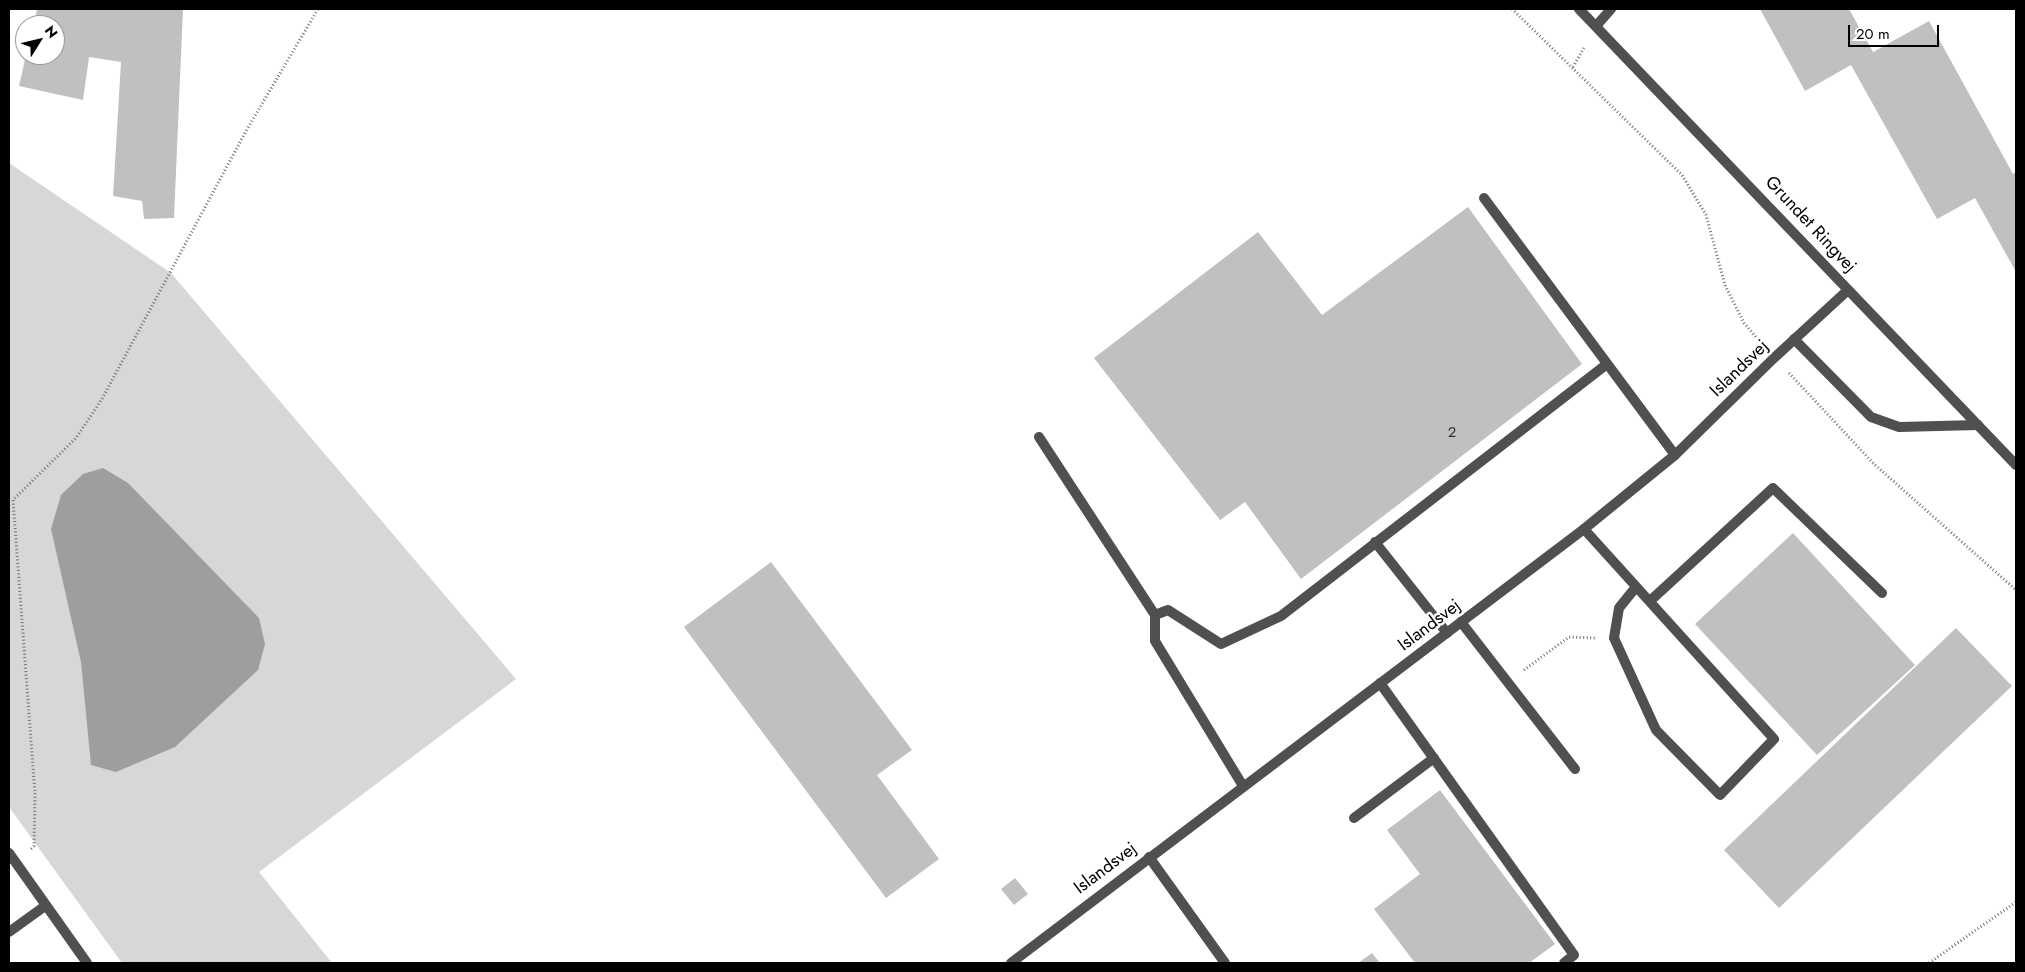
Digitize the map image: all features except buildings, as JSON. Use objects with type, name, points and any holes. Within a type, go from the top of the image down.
[{"type":"street","name":"Grundet Ringvej","points":[[1579,9],[1597,24],[2016,465]]},
{"type":"street","points":[[1597,24],[1611,9]]},
{"type":"street","points":[[1484,198],[1675,455]]},
{"type":"street","name":"Islandsvej","points":[[1011,963],[1584,529],[1675,455],[1774,358],[1848,290]]},
{"type":"street","points":[[1794,339],[1871,417],[1899,427],[1978,425]]},
{"type":"street","points":[[1155,615],[1168,610],[1221,644],[1281,616],[1607,364]]},
{"type":"street","points":[[1038,437],[1155,615],[1156,641],[1243,786]]},
{"type":"street","points":[[1650,601],[1773,488],[1882,593]]},
{"type":"street","points":[[1584,529],[1774,739],[1720,795],[1656,730],[1614,638],[1619,608],[1636,587]]},
{"type":"street","points":[[1375,542],[1447,632]]},
{"type":"street","points":[[1461,622],[1575,769]]},
{"type":"street","points":[[1380,683],[1574,955],[1564,963]]},
{"type":"street","points":[[1354,818],[1434,758]]},
{"type":"street","points":[[12,856],[45,906],[87,963]]},
{"type":"street","points":[[1149,857],[1225,963]]},
{"type":"street","points":[[9,932],[45,906]]},
{"type":"path","points":[[12,856],[34,846],[35,794],[13,500],[76,438],[102,399],[246,131],[318,9]]},
{"type":"path","points":[[1512,9],[1682,175],[1706,216],[1725,285],[1744,323],[1774,358],[1874,464],[2016,590]]},
{"type":"path","points":[[1508,682],[1569,637],[1614,638]]},
{"type":"path","points":[[1929,963],[2016,902]]},
{"type":"shaded area","points":[[9,163],[171,273],[516,679],[259,872],[332,963],[122,963],[9,807]]},
{"type":"shaded area","points":[[103,468],[128,483],[259,618],[265,644],[258,670],[175,747],[116,772],[91,765],[81,662],[51,529],[61,495],[83,474]]}]
